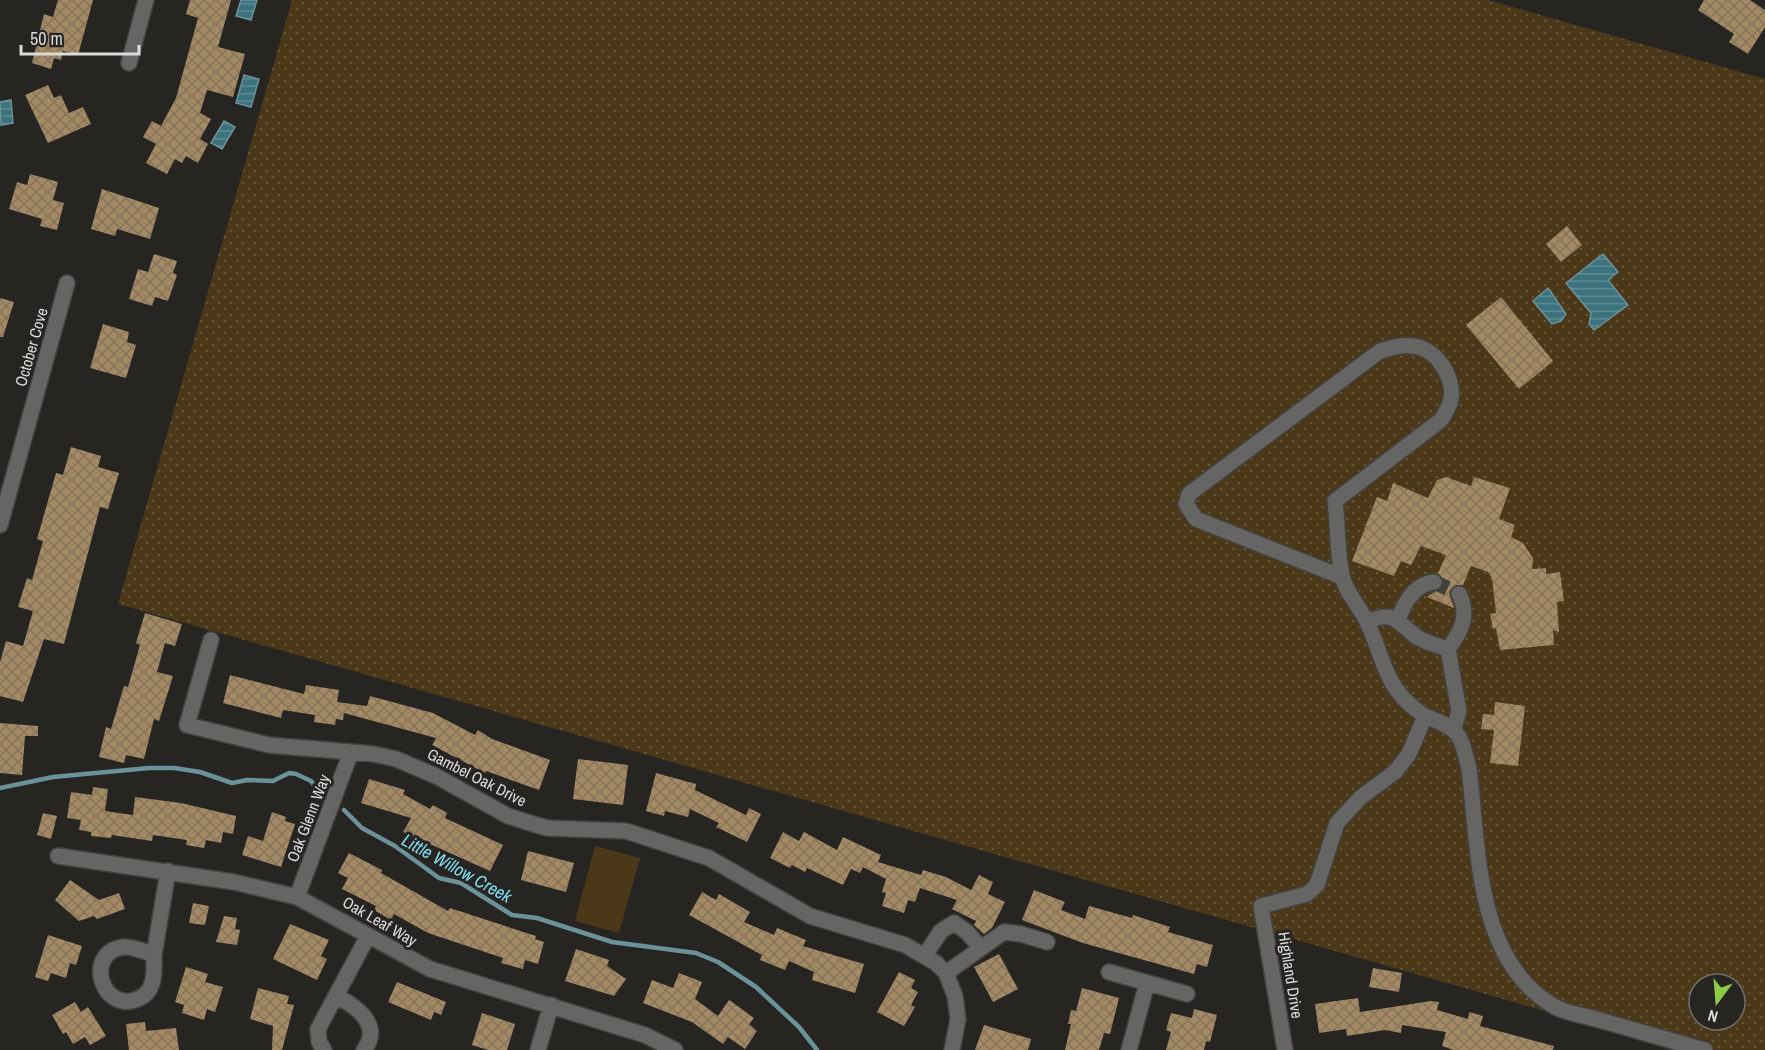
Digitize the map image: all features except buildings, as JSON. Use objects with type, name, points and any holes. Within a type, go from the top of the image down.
[{"type":"street","points":[[129,63],[146,0]]},
{"type":"street","name":"October Cove","points":[[0,525],[67,283]]},
{"type":"street","points":[[1342,577],[1196,519],[1186,504],[1189,494],[1380,351],[1398,345],[1415,346],[1430,352],[1449,375],[1450,403],[1441,420],[1335,501],[1342,577],[1367,622],[1377,652],[1397,692],[1407,704],[1425,716],[1454,728],[1463,746],[1469,770],[1489,915],[1499,942],[1514,968],[1532,990],[1553,1006],[1705,1050]]},
{"type":"street","points":[[1398,620],[1410,596],[1426,583],[1434,582]]},
{"type":"street","points":[[1454,728],[1459,711],[1448,649],[1463,625],[1464,603],[1459,594]]},
{"type":"street","points":[[1367,622],[1378,617],[1398,620],[1416,636],[1448,649]]},
{"type":"street","name":"Gambel Oak Drive","points":[[211,640],[187,725],[269,745],[385,756],[415,766],[508,816],[547,828],[626,831],[671,844],[733,870],[810,916],[905,945],[925,955],[945,973],[955,996],[957,1019],[952,1050]]},
{"type":"street","name":"Highland Drive","points":[[1285,1050],[1261,906],[1307,894],[1317,885],[1337,823],[1360,797],[1395,772],[1409,754],[1425,716]]},
{"type":"street","name":"Oak Glenn Way","points":[[297,897],[351,752]]},
{"type":"street","name":"Oak Leaf Way","points":[[58,856],[234,882],[297,897],[430,969],[645,1035],[675,1050]]},
{"type":"street","points":[[154,956],[168,872]]},
{"type":"street","points":[[925,955],[941,931],[954,923],[967,932],[981,948]]},
{"type":"street","points":[[945,973],[1004,932],[1022,934],[1047,942]]},
{"type":"street","points":[[324,1050],[319,1042],[318,1029],[368,936]]},
{"type":"street","points":[[1109,972],[1187,994]]},
{"type":"street","points":[[1129,1050],[1148,983]]},
{"type":"street","points":[[336,996],[362,1012],[369,1022],[370,1034],[364,1050]]},
{"type":"street","points":[[538,1050],[551,1005]]},
{"type":"shaded area","points":[[292,0],[1488,0],[1765,79],[1765,1050],[1682,1050],[118,604]]},
{"type":"shaded area","points":[[595,846],[640,858],[619,933],[575,921]]},
{"type":"water","points":[[241,0],[257,0],[251,20],[236,16]]},
{"type":"water","points":[[244,75],[259,79],[251,107],[236,103]]},
{"type":"water","points":[[11,100],[13,123],[1,125],[0,102]]},
{"type":"water","points":[[224,121],[235,127],[222,149],[211,143]]},
{"type":"water","points":[[1603,254],[1618,272],[1608,280],[1628,305],[1594,330],[1589,324],[1591,313],[1566,283]]},
{"type":"water","points":[[1548,288],[1566,314],[1561,321],[1552,324],[1533,301]]},
{"type":"waterway","name":"Little Willow Creek","points":[[0,788],[53,777],[149,768],[174,768],[200,772],[232,783],[247,780],[273,781],[289,773],[296,774],[311,781],[322,795]]},
{"type":"waterway","name":"Little Willow Creek","points":[[344,810],[362,828],[395,846],[439,878],[461,883],[512,915],[537,918],[612,942],[696,953],[718,962],[756,987],[799,1027],[817,1050]]},
{"type":"tunnel","points":[[1434,582],[1459,594]]}]
